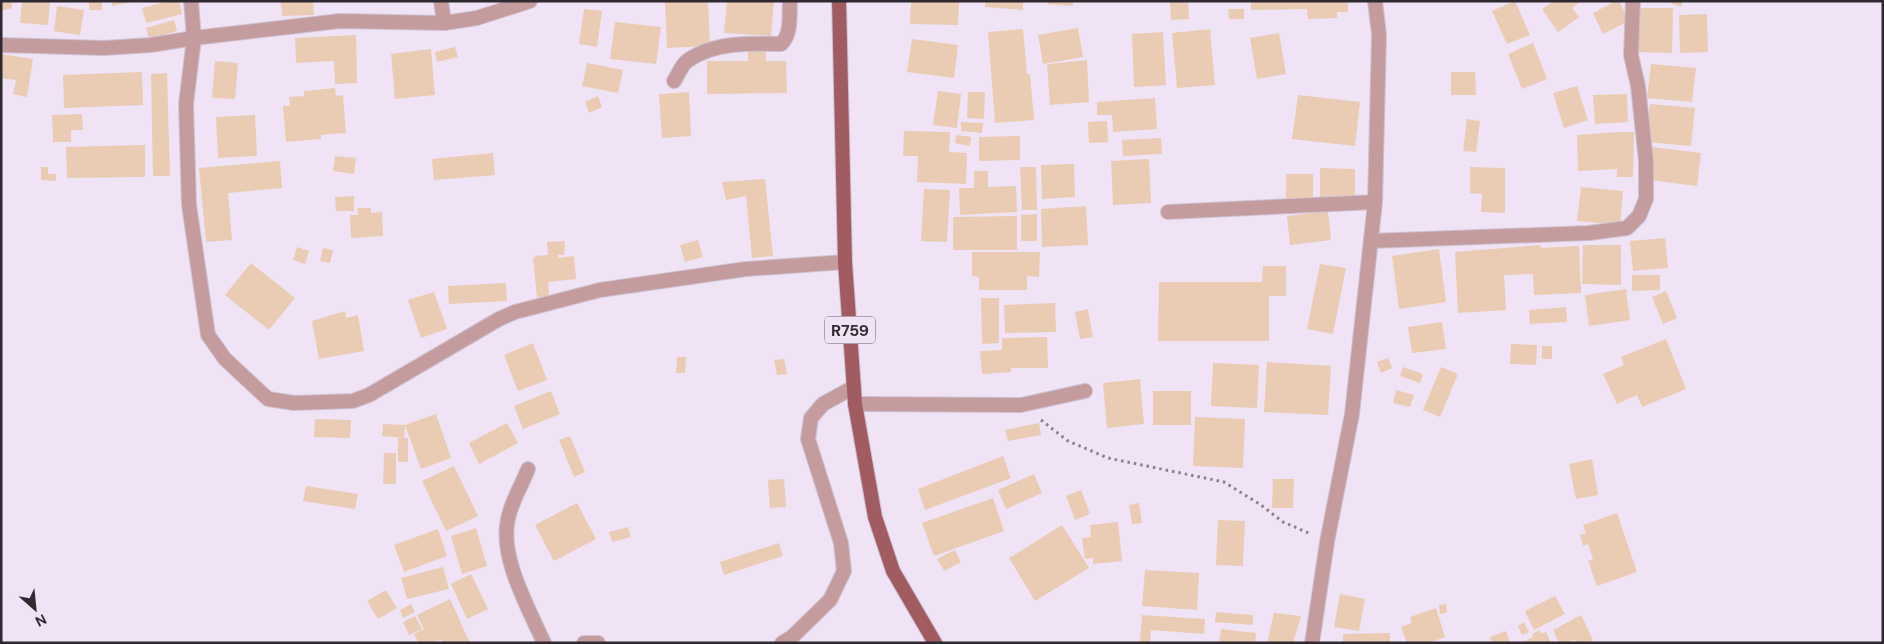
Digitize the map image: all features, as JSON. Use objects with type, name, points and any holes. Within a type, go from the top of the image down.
[{"type":"main road","name":"R759","points":[[839,1],[845,262],[855,404],[875,517],[894,571],[935,643]]},
{"type":"street","points":[[191,1],[194,38],[186,104],[189,205],[208,335],[225,359],[268,399],[294,404],[360,399],[498,319],[515,312],[600,290],[746,269],[845,262]]},
{"type":"street","points":[[440,1],[444,23]]},
{"type":"street","points":[[1,45],[104,48],[151,45],[194,38],[340,21],[444,23],[478,18],[530,1]]},
{"type":"street","points":[[674,81],[685,62],[701,53],[745,43],[781,44],[786,39],[788,33],[790,1]]},
{"type":"street","points":[[1312,643],[1327,542],[1352,414],[1375,202],[1379,35],[1375,1]]},
{"type":"street","points":[[1371,241],[1589,233],[1617,231],[1634,223],[1646,199],[1646,161],[1638,86],[1631,55],[1634,1]]},
{"type":"street","points":[[1168,212],[1375,202]]},
{"type":"street","points":[[782,643],[792,637],[830,600],[844,572],[841,543],[808,439],[811,418],[824,404],[854,387]]},
{"type":"street","points":[[855,404],[1022,404],[1086,391]]},
{"type":"street","points":[[528,469],[507,519],[508,550],[519,584],[544,643]]},
{"type":"street","points":[[584,643],[590,641],[598,643]]},
{"type":"path","points":[[1022,404],[1068,441],[1108,458],[1224,482],[1253,499],[1283,522],[1327,542]]},
{"type":"building","points":[[1,1],[11,1],[12,8],[1,11]]},
{"type":"building","points":[[22,1],[50,1],[48,25],[20,23]]},
{"type":"building","points":[[89,1],[102,1],[102,10],[89,10]]},
{"type":"building","points":[[112,1],[132,1],[132,2],[112,6]]},
{"type":"building","points":[[169,1],[179,1],[182,14],[146,23],[142,8]]},
{"type":"building","points":[[281,1],[313,1],[314,15],[282,16]]},
{"type":"building","points":[[665,1],[708,1],[710,46],[667,48]]},
{"type":"building","points":[[727,1],[774,1],[771,36],[724,33]]},
{"type":"building","points":[[911,1],[959,1],[958,25],[910,24]]},
{"type":"building","points":[[985,1],[1023,1],[1023,10],[985,7]]},
{"type":"building","points":[[1048,1],[1073,1],[1073,6],[1047,4]]},
{"type":"building","points":[[1170,1],[1188,1],[1189,19],[1171,20]]},
{"type":"building","points":[[1251,1],[1348,1],[1348,12],[1337,12],[1337,18],[1308,19],[1307,9],[1251,10]]},
{"type":"building","points":[[1515,1],[1530,35],[1507,44],[1492,11]]},
{"type":"building","points":[[1554,1],[1578,1],[1579,3],[1572,8],[1579,17],[1558,32],[1542,9]]},
{"type":"building","points":[[1619,1],[1629,21],[1603,34],[1593,13]]},
{"type":"building","points":[[1666,1],[1683,1],[1681,7]]},
{"type":"building","points":[[57,6],[84,10],[80,35],[54,31]]},
{"type":"building","points":[[1635,8],[1673,8],[1672,53],[1634,52]]},
{"type":"building","points":[[584,9],[602,11],[597,47],[579,44]]},
{"type":"building","points":[[1228,9],[1244,9],[1244,19],[1229,19]]},
{"type":"building","points":[[1707,14],[1708,52],[1680,53],[1679,15]]},
{"type":"building","points":[[174,20],[177,31],[149,39],[146,28]]},
{"type":"building","points":[[615,22],[661,27],[656,64],[610,59]]},
{"type":"building","points":[[1078,28],[1083,57],[1043,64],[1038,35]]},
{"type":"building","points":[[1023,29],[1027,74],[1030,74],[1034,120],[995,123],[988,32]]},
{"type":"building","points":[[1210,29],[1215,85],[1177,88],[1172,33]]},
{"type":"building","points":[[1163,32],[1166,85],[1134,87],[1132,34]]},
{"type":"building","points":[[1279,33],[1286,74],[1257,79],[1250,38]]},
{"type":"building","points":[[356,35],[357,83],[335,84],[334,61],[296,63],[295,38]]},
{"type":"building","points":[[912,39],[958,45],[954,78],[907,72]]},
{"type":"building","points":[[1533,43],[1547,79],[1522,89],[1508,54]]},
{"type":"building","points":[[455,47],[458,57],[437,62],[435,52]]},
{"type":"building","points":[[431,49],[435,95],[395,99],[391,54]]},
{"type":"building","points":[[748,49],[766,50],[766,61],[786,61],[787,93],[707,94],[707,61],[748,61]]},
{"type":"building","points":[[1,54],[33,59],[27,97],[13,94],[16,80],[1,78]]},
{"type":"building","points":[[1087,60],[1089,102],[1050,105],[1047,64]]},
{"type":"building","points":[[215,61],[238,63],[235,99],[212,98]]},
{"type":"building","points":[[587,63],[623,70],[618,93],[582,86]]},
{"type":"building","points":[[1651,64],[1696,68],[1692,102],[1647,98]]},
{"type":"building","points":[[142,72],[143,105],[64,108],[63,75]]},
{"type":"building","points":[[1451,72],[1475,72],[1476,95],[1451,95]]},
{"type":"building","points":[[167,73],[170,176],[153,176],[151,74]]},
{"type":"building","points":[[1577,86],[1588,120],[1564,128],[1553,93]]},
{"type":"building","points":[[335,88],[336,96],[343,95],[346,133],[321,135],[321,139],[286,142],[283,106],[290,106],[289,97],[304,96],[304,91]]},
{"type":"building","points":[[938,91],[961,94],[957,128],[933,125]]},
{"type":"building","points":[[689,92],[691,136],[662,138],[659,94]]},
{"type":"building","points":[[968,92],[985,92],[984,119],[967,118]]},
{"type":"building","points":[[1627,94],[1628,122],[1595,124],[1593,95]]},
{"type":"building","points":[[1298,95],[1360,102],[1355,146],[1292,139]]},
{"type":"building","points":[[598,96],[602,107],[589,113],[585,102]]},
{"type":"building","points":[[1155,98],[1157,129],[1113,132],[1112,115],[1097,115],[1097,102]]},
{"type":"building","points":[[1650,104],[1695,108],[1691,146],[1646,142]]},
{"type":"building","points":[[82,114],[83,130],[71,130],[71,142],[53,142],[52,115]]},
{"type":"building","points":[[255,115],[257,156],[218,158],[216,117]]},
{"type":"building","points":[[1467,119],[1480,121],[1476,152],[1463,151]]},
{"type":"building","points":[[1107,121],[1108,142],[1089,143],[1088,122]]},
{"type":"building","points":[[961,122],[983,123],[982,133],[961,131]]},
{"type":"building","points":[[904,131],[950,132],[949,152],[967,153],[966,184],[917,182],[918,156],[903,156]]},
{"type":"building","points":[[1634,132],[1633,177],[1617,177],[1617,169],[1578,171],[1577,135]]},
{"type":"building","points":[[956,135],[971,137],[970,146],[955,143]]},
{"type":"building","points":[[1020,136],[1020,160],[979,161],[979,137]]},
{"type":"building","points":[[1161,138],[1162,154],[1123,156],[1122,140]]},
{"type":"building","points":[[145,145],[145,177],[67,178],[66,147]]},
{"type":"building","points":[[1653,147],[1701,153],[1697,186],[1649,180]]},
{"type":"building","points":[[493,153],[495,175],[434,180],[432,159]]},
{"type":"building","points":[[335,156],[356,158],[354,174],[333,171]]},
{"type":"building","points":[[1149,159],[1151,203],[1113,205],[1111,161]]},
{"type":"building","points":[[280,161],[282,188],[228,193],[232,240],[206,242],[199,168]]},
{"type":"building","points":[[1074,164],[1075,197],[1042,199],[1041,165]]},
{"type":"building","points":[[41,167],[48,167],[48,174],[56,174],[56,181],[41,180]]},
{"type":"building","points":[[1020,167],[1036,167],[1037,210],[1022,210]]},
{"type":"building","points":[[1470,167],[1505,168],[1505,213],[1481,212],[1482,194],[1470,193]]},
{"type":"building","points":[[1320,168],[1355,169],[1355,197],[1320,197]]},
{"type":"building","points":[[974,171],[988,171],[988,187],[1016,186],[1017,212],[960,215],[959,188],[974,188]]},
{"type":"building","points":[[1286,174],[1313,174],[1313,202],[1286,202]]},
{"type":"building","points":[[765,179],[773,256],[752,258],[746,196],[726,200],[722,182]]},
{"type":"building","points":[[1581,187],[1623,191],[1620,225],[1577,221]]},
{"type":"building","points":[[924,189],[950,190],[947,242],[921,241]]},
{"type":"building","points":[[354,196],[354,211],[336,211],[335,197]]},
{"type":"building","points":[[1086,206],[1088,245],[1042,247],[1041,209]]},
{"type":"building","points":[[357,208],[371,208],[371,213],[382,212],[383,236],[351,238],[350,215],[358,215]]},
{"type":"building","points":[[1328,211],[1331,240],[1290,245],[1287,216]]},
{"type":"building","points":[[1037,214],[1037,241],[1021,241],[1021,215]]},
{"type":"building","points":[[1017,216],[1017,250],[953,250],[953,217]]},
{"type":"building","points":[[1665,238],[1668,268],[1633,271],[1630,241]]},
{"type":"building","points":[[698,240],[703,257],[685,262],[680,245]]},
{"type":"building","points":[[565,241],[564,255],[558,255],[558,258],[574,256],[576,279],[548,282],[549,296],[537,297],[533,259],[535,256],[548,255],[547,242]]},
{"type":"building","points":[[1540,245],[1541,248],[1579,246],[1581,293],[1534,295],[1533,274],[1504,275],[1506,310],[1458,313],[1455,252]]},
{"type":"building","points":[[1583,245],[1621,245],[1621,285],[1582,284]]},
{"type":"building","points":[[297,247],[309,251],[305,264],[293,260]]},
{"type":"building","points":[[323,248],[333,250],[330,263],[320,261]]},
{"type":"building","points":[[1439,249],[1446,302],[1399,309],[1392,256]]},
{"type":"building","points":[[972,252],[1040,252],[1039,277],[1027,276],[1027,290],[979,290],[979,277],[972,276]]},
{"type":"building","points":[[251,263],[295,298],[269,330],[225,295]]},
{"type":"building","points":[[1320,264],[1346,268],[1333,334],[1307,329]]},
{"type":"building","points":[[1263,266],[1286,266],[1286,296],[1269,296],[1269,341],[1158,341],[1159,282],[1262,282]]},
{"type":"building","points":[[1632,275],[1660,275],[1660,290],[1632,291]]},
{"type":"building","points":[[506,283],[507,301],[449,304],[448,286]]},
{"type":"building","points":[[1626,289],[1630,320],[1589,326],[1585,295]]},
{"type":"building","points":[[1666,291],[1677,318],[1663,324],[1652,297]]},
{"type":"building","points":[[434,292],[447,329],[421,338],[408,300]]},
{"type":"building","points":[[981,298],[999,298],[999,343],[982,344]]},
{"type":"building","points":[[1055,303],[1056,332],[1005,333],[1004,305]]},
{"type":"building","points":[[1566,307],[1567,322],[1530,324],[1529,310]]},
{"type":"building","points":[[1088,309],[1093,337],[1080,339],[1075,312]]},
{"type":"building","points":[[345,311],[346,318],[358,315],[364,351],[319,359],[312,321]]},
{"type":"building","points":[[1442,322],[1446,349],[1412,353],[1408,327]]},
{"type":"building","points":[[1047,337],[1048,368],[1011,368],[1011,372],[982,374],[980,351],[1002,350],[1002,338]]},
{"type":"building","points":[[1666,339],[1686,389],[1642,407],[1637,395],[1617,404],[1603,374],[1624,365],[1621,357]]},
{"type":"building","points":[[533,343],[547,380],[518,391],[504,355]]},
{"type":"building","points":[[1511,344],[1537,345],[1536,365],[1510,364]]},
{"type":"building","points":[[1542,346],[1552,346],[1552,359],[1542,359]]},
{"type":"building","points":[[677,357],[686,357],[685,373],[676,373]]},
{"type":"building","points":[[1388,358],[1392,368],[1381,373],[1377,362]]},
{"type":"building","points":[[784,359],[787,374],[777,375],[774,360]]},
{"type":"building","points":[[1267,362],[1331,366],[1328,415],[1264,412]]},
{"type":"building","points":[[1213,363],[1259,365],[1257,408],[1211,406]]},
{"type":"building","points":[[1403,367],[1423,374],[1420,383],[1400,376]]},
{"type":"building","points":[[1441,367],[1458,374],[1440,417],[1423,410]]},
{"type":"building","points":[[1140,379],[1144,424],[1107,428],[1103,383]]},
{"type":"building","points":[[1396,390],[1414,395],[1410,407],[1393,403]]},
{"type":"building","points":[[551,391],[560,414],[523,429],[514,406]]},
{"type":"building","points":[[1153,391],[1191,391],[1191,425],[1153,425]]},
{"type":"building","points":[[436,414],[451,458],[421,469],[405,425]]},
{"type":"building","points":[[1195,417],[1245,419],[1243,468],[1193,466]]},
{"type":"building","points":[[315,419],[351,420],[350,438],[314,437]]},
{"type":"building","points":[[507,423],[518,443],[479,464],[469,443]]},
{"type":"building","points":[[1039,423],[1041,435],[1008,441],[1005,430]]},
{"type":"building","points":[[383,424],[405,425],[404,438],[382,436]]},
{"type":"building","points":[[570,436],[585,472],[574,477],[559,440]]},
{"type":"building","points":[[398,438],[408,438],[408,462],[398,462]]},
{"type":"building","points":[[384,453],[396,453],[396,484],[383,484]]},
{"type":"building","points":[[1003,456],[1011,478],[925,510],[918,489]]},
{"type":"building","points":[[1592,459],[1598,495],[1576,499],[1569,464]]},
{"type":"building","points":[[454,466],[478,516],[446,531],[422,481]]},
{"type":"building","points":[[1034,474],[1042,493],[1006,509],[998,490]]},
{"type":"building","points":[[784,479],[786,507],[770,508],[768,480]]},
{"type":"building","points":[[1273,479],[1294,479],[1293,508],[1272,508]]},
{"type":"building","points":[[306,486],[358,494],[355,509],[303,501]]},
{"type":"building","points":[[1081,490],[1090,514],[1075,520],[1066,496]]},
{"type":"building","points":[[993,498],[1004,531],[934,556],[922,523]]},
{"type":"building","points":[[577,503],[596,539],[554,561],[535,525]]},
{"type":"building","points":[[1139,503],[1142,523],[1132,524],[1129,505]]},
{"type":"building","points":[[1617,513],[1637,572],[1597,586],[1588,561],[1593,559],[1588,544],[1583,546],[1580,535],[1586,533],[1583,525]]},
{"type":"building","points":[[1218,520],[1245,521],[1243,566],[1216,565]]},
{"type":"building","points":[[1118,522],[1122,561],[1093,564],[1093,558],[1085,559],[1082,538],[1091,537],[1090,525]]},
{"type":"building","points":[[1062,525],[1089,568],[1035,601],[1009,558]]},
{"type":"building","points":[[628,527],[631,537],[612,542],[609,532]]},
{"type":"building","points":[[476,528],[487,566],[462,574],[451,536]]},
{"type":"building","points":[[438,529],[447,556],[404,572],[394,545]]},
{"type":"building","points":[[779,543],[783,556],[724,575],[720,562]]},
{"type":"building","points":[[955,550],[961,562],[944,571],[937,559]]},
{"type":"building","points":[[443,567],[449,589],[407,599],[401,578]]},
{"type":"building","points":[[1145,570],[1199,573],[1197,610],[1142,606]]},
{"type":"building","points":[[471,574],[488,609],[467,619],[451,584]]},
{"type":"building","points":[[386,590],[397,608],[378,619],[367,601]]},
{"type":"building","points":[[1340,594],[1365,599],[1359,631],[1334,627]]},
{"type":"building","points":[[1555,596],[1565,614],[1534,630],[1525,611]]},
{"type":"building","points":[[450,599],[470,643],[443,643],[441,639],[433,643],[418,643],[414,634],[424,629],[417,615]]},
{"type":"building","points":[[411,604],[415,612],[403,618],[400,610]]},
{"type":"building","points":[[1446,604],[1447,613],[1440,614],[1439,605]]},
{"type":"building","points":[[1436,608],[1445,637],[1428,643],[1407,643],[1401,627],[1412,623],[1410,617]]},
{"type":"building","points":[[1216,612],[1253,615],[1253,625],[1215,622]]},
{"type":"building","points":[[1274,613],[1301,616],[1293,643],[1267,643]]},
{"type":"building","points":[[1142,615],[1205,619],[1204,634],[1151,630],[1150,643],[1140,643]]},
{"type":"building","points":[[1581,615],[1593,640],[1588,643],[1576,643],[1575,639],[1567,643],[1559,643],[1553,630]]},
{"type":"building","points":[[415,616],[422,629],[409,635],[403,622]]},
{"type":"building","points":[[1524,622],[1529,632],[1522,635],[1518,626]]},
{"type":"building","points":[[1221,629],[1256,633],[1255,643],[1219,643]]},
{"type":"building","points":[[1540,630],[1541,634],[1546,632],[1551,643],[1520,643],[1533,637],[1532,634]]},
{"type":"building","points":[[1506,631],[1510,643],[1492,643],[1490,637]]},
{"type":"building","points":[[1390,633],[1390,643],[1343,643],[1343,634]]}]
